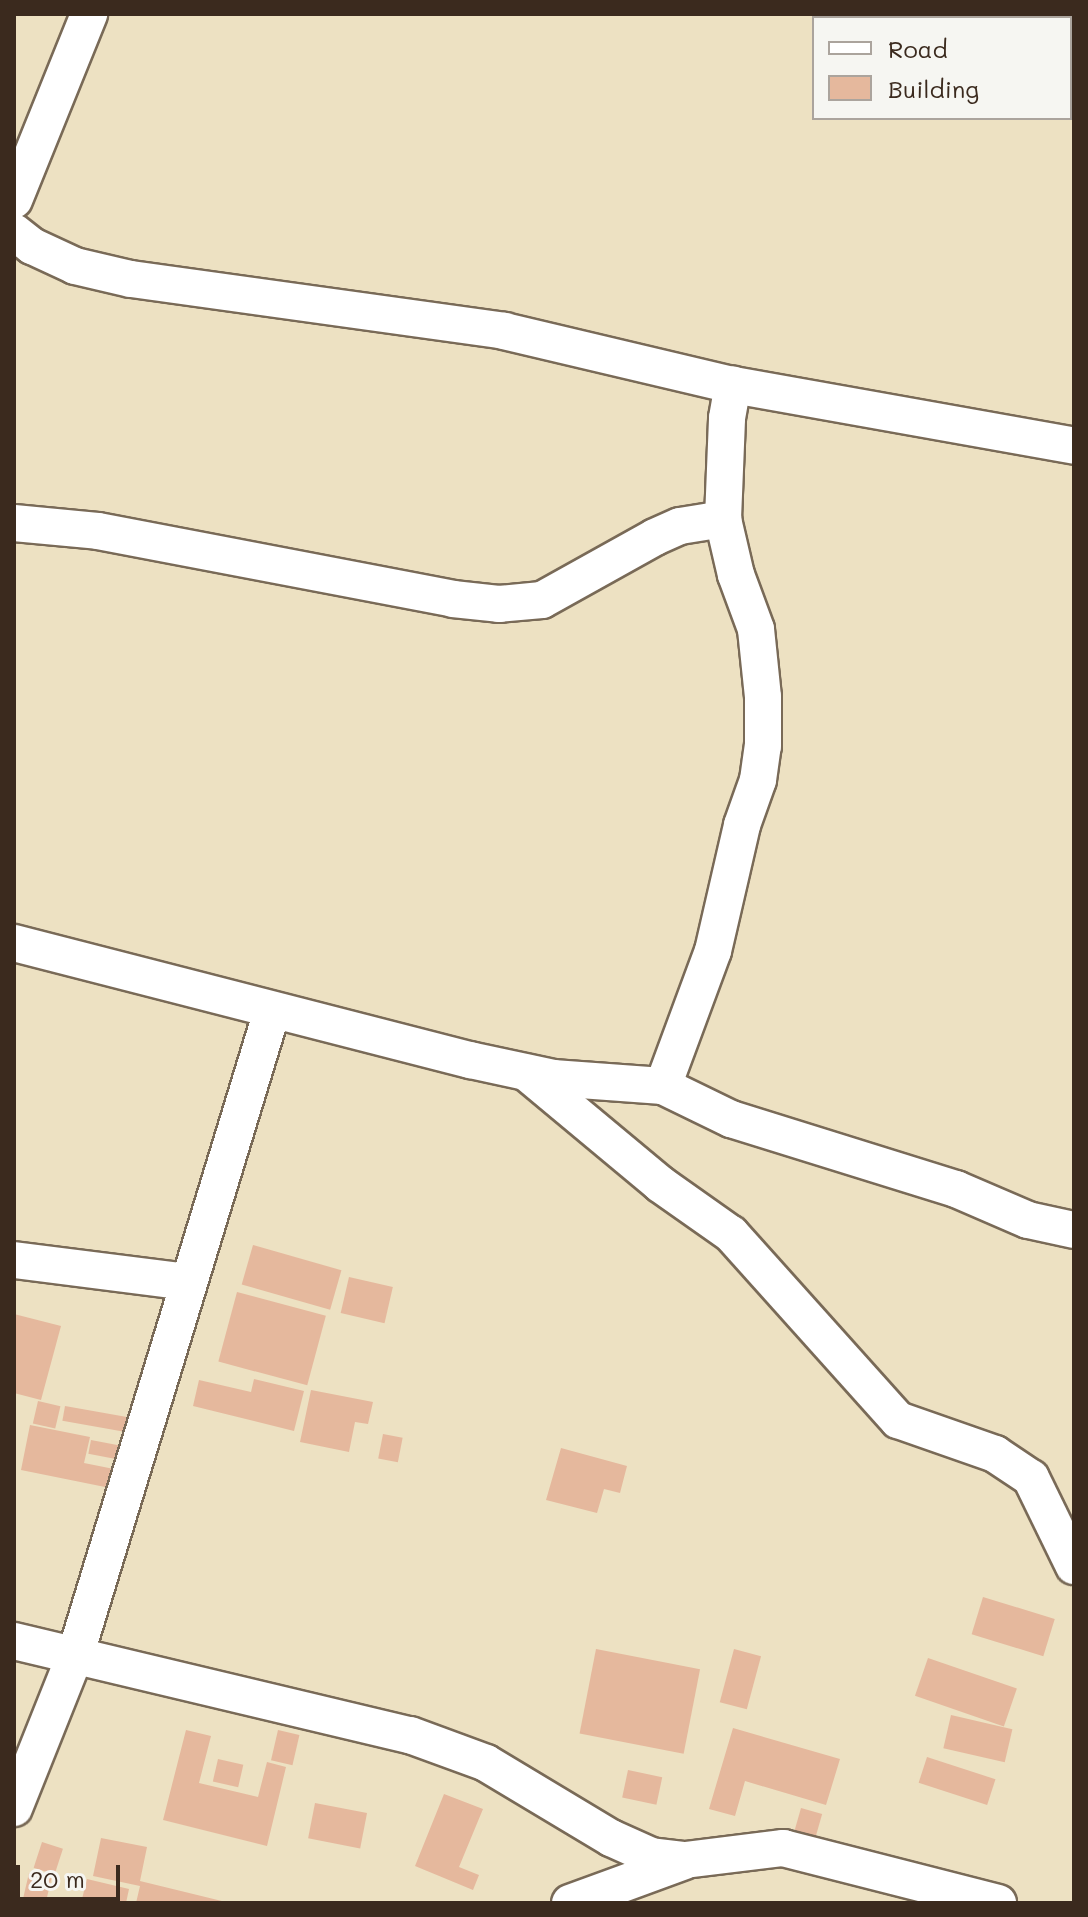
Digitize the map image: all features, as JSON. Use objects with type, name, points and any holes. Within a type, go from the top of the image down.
[{"type":"street","points":[[14,200],[89,14]]},
{"type":"street","points":[[14,232],[32,246],[75,266],[131,279],[504,331],[733,385],[1074,446]]},
{"type":"street","points":[[663,1086],[713,951],[742,825],[758,780],[763,746],[763,697],[756,629],[736,575],[723,519],[727,418],[733,385]]},
{"type":"street","points":[[14,523],[98,531],[453,599],[499,604],[542,600],[668,531],[723,519]]},
{"type":"street","points":[[14,943],[272,1011],[553,1078],[663,1086],[731,1119],[956,1189],[1028,1220],[1074,1230]]},
{"type":"street","points":[[14,1808],[76,1653],[272,1011]]},
{"type":"street","points":[[526,1072],[660,1184],[731,1234],[898,1420],[995,1454],[1031,1478],[1074,1566]]},
{"type":"street","points":[[14,1260],[189,1282]]},
{"type":"street","points":[[14,1641],[76,1653],[410,1735],[486,1763],[611,1838],[651,1856],[685,1860]]},
{"type":"street","points":[[570,1903],[685,1860],[783,1848],[998,1903]]},
{"type":"building","points":[[253,1245],[341,1270],[330,1310],[242,1284]]},
{"type":"building","points":[[349,1277],[393,1287],[385,1323],[341,1313]]},
{"type":"building","points":[[237,1292],[326,1316],[307,1385],[218,1362]]},
{"type":"building","points":[[14,1314],[61,1326],[41,1400],[14,1393]]},
{"type":"building","points":[[254,1379],[304,1391],[294,1431],[193,1406],[199,1380],[251,1392]]},
{"type":"building","points":[[311,1390],[373,1402],[368,1424],[355,1422],[349,1452],[300,1442]]},
{"type":"building","points":[[38,1401],[60,1406],[55,1429],[33,1423]]},
{"type":"building","points":[[65,1406],[134,1418],[131,1433],[62,1421]]},
{"type":"building","points":[[30,1425],[90,1437],[84,1463],[119,1470],[115,1489],[21,1470]]},
{"type":"building","points":[[383,1434],[403,1438],[398,1462],[378,1459]]},
{"type":"building","points":[[91,1440],[122,1446],[120,1460],[88,1454]]},
{"type":"building","points":[[561,1448],[627,1466],[620,1493],[604,1489],[597,1513],[546,1500]]},
{"type":"building","points":[[983,1597],[1055,1619],[1043,1656],[972,1634]]},
{"type":"building","points":[[596,1649],[700,1669],[684,1754],[580,1733]]},
{"type":"building","points":[[734,1649],[761,1656],[747,1709],[720,1702]]},
{"type":"building","points":[[928,1658],[1017,1689],[1004,1726],[915,1696]]},
{"type":"building","points":[[951,1715],[1012,1729],[1005,1762],[943,1748]]},
{"type":"building","points":[[733,1728],[840,1759],[826,1805],[745,1781],[735,1816],[709,1809]]},
{"type":"building","points":[[186,1730],[211,1736],[199,1783],[258,1797],[267,1762],[286,1767],[267,1846],[163,1820]]},
{"type":"building","points":[[278,1730],[299,1735],[292,1765],[271,1760]]},
{"type":"building","points":[[927,1757],[995,1779],[987,1805],[919,1783]]},
{"type":"building","points":[[218,1759],[243,1765],[238,1787],[213,1781]]},
{"type":"building","points":[[628,1770],[662,1777],[656,1805],[622,1797]]},
{"type":"building","points":[[444,1794],[483,1809],[459,1867],[479,1875],[473,1890],[415,1866]]},
{"type":"building","points":[[315,1803],[367,1813],[360,1848],[308,1838]]},
{"type":"building","points":[[801,1808],[822,1814],[814,1842],[793,1836]]},
{"type":"building","points":[[101,1838],[147,1847],[140,1881],[230,1903],[136,1903],[140,1886],[93,1876]]},
{"type":"building","points":[[42,1842],[63,1849],[55,1874],[34,1868]]},
{"type":"building","points":[[29,1873],[51,1878],[46,1903],[23,1897]]},
{"type":"building","points":[[87,1879],[129,1889],[126,1903],[81,1903]]}]
